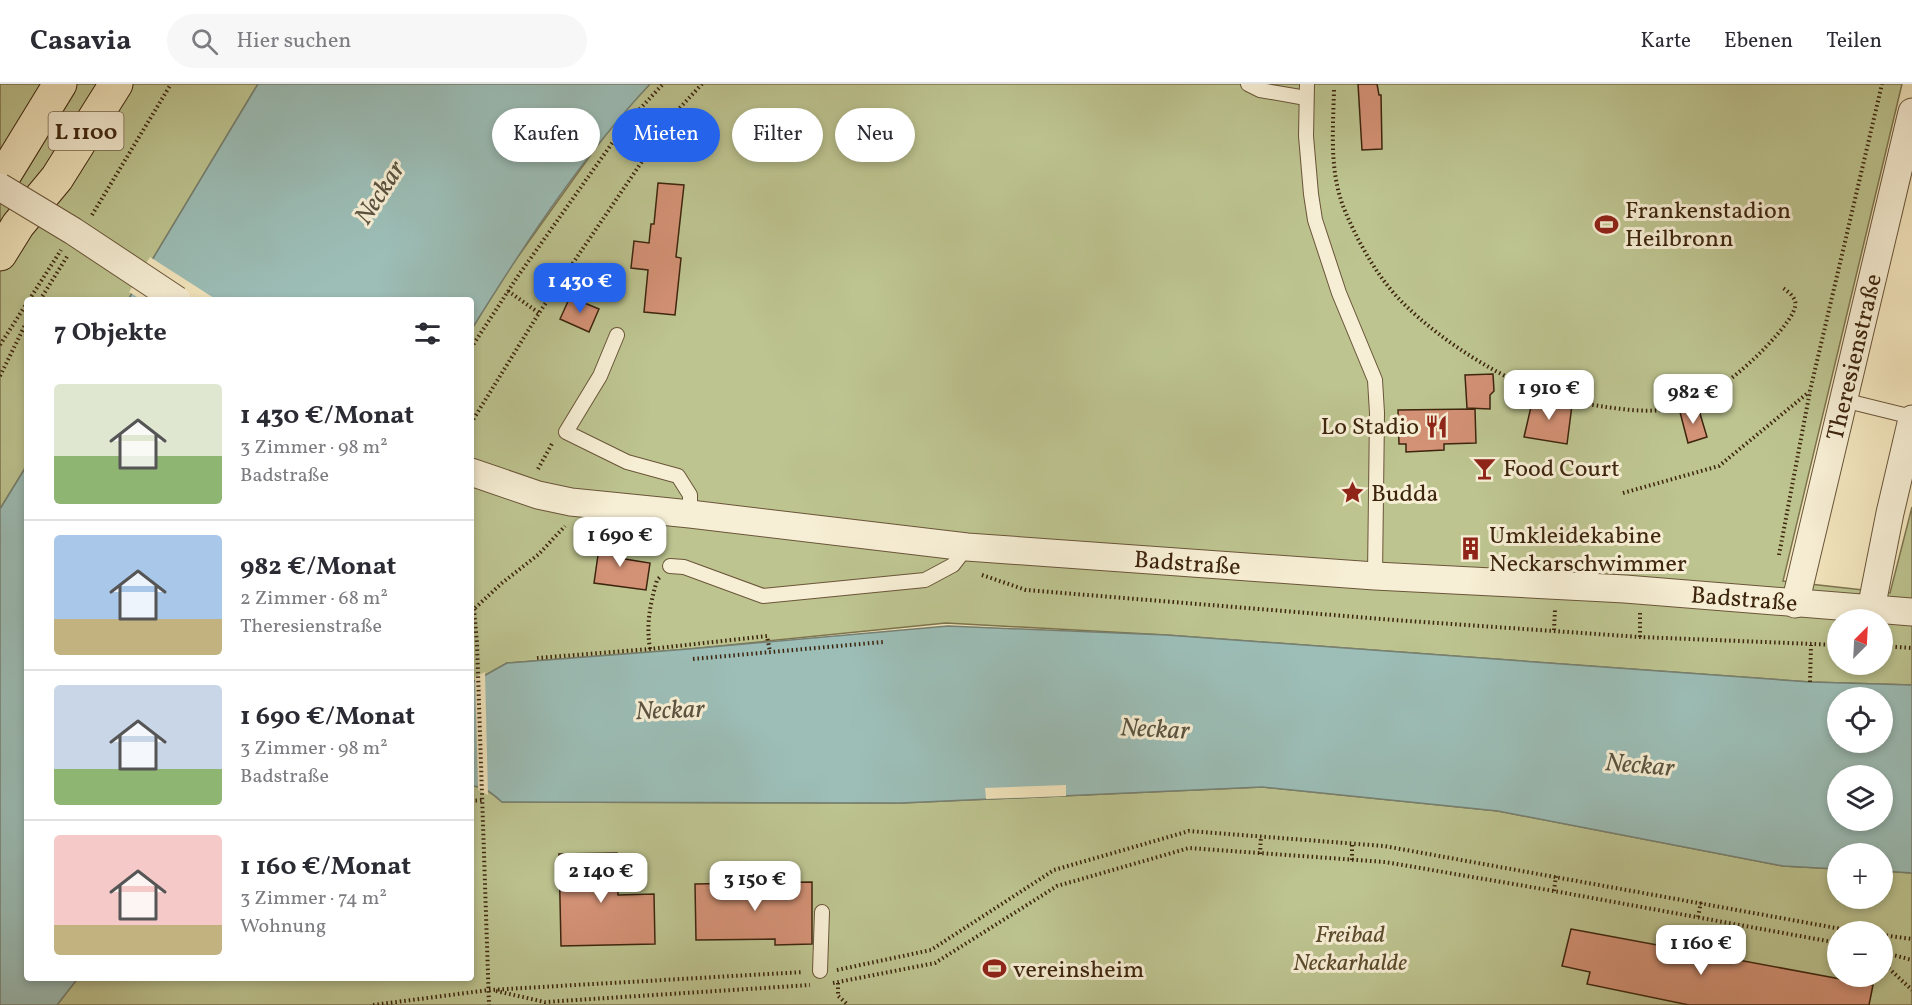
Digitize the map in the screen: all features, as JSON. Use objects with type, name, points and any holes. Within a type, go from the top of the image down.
[{"type":"main road","name":"L 1100","points":[[0,182],[60,84]]},
{"type":"main road","name":"L 1100","points":[[0,254],[18,225],[57,178],[116,84]]},
{"type":"street","name":"Theresienstraße","points":[[1795,604],[1912,112]]},
{"type":"street","points":[[0,187],[73,231],[172,297]]},
{"type":"street","points":[[1871,609],[1912,418]]},
{"type":"street","name":"Badstraße","points":[[474,473],[538,495],[568,513],[690,514],[960,556],[1625,589],[1871,609]]},
{"type":"street","name":"Badstraße","points":[[1893,611],[1912,612]]},
{"type":"lane","points":[[1248,84],[1260,90],[1306,91],[1306,136],[1311,194],[1316,220],[1339,293],[1375,380],[1377,413],[1375,576]]},
{"type":"lane","points":[[617,334],[600,376],[566,432],[627,462],[678,476],[690,495],[690,514]]},
{"type":"lane","points":[[1843,400],[1912,418]]},
{"type":"lane","points":[[670,566],[684,567],[763,596],[925,580],[960,556]]},
{"type":"lane","points":[[822,912],[823,977]]},
{"type":"path","points":[[88,223],[171,84]]},
{"type":"path","points":[[474,343],[508,291],[625,125],[663,84]]},
{"type":"path","points":[[474,418],[539,312],[675,113],[702,84]]},
{"type":"path","points":[[1778,559],[1810,391],[1882,84]]},
{"type":"path","points":[[1334,90],[1333,155],[1336,184],[1344,210],[1376,270],[1402,303],[1431,327],[1465,352],[1505,376],[1536,390],[1566,400],[1619,409],[1643,411],[1674,408],[1707,394],[1742,371],[1772,341],[1794,312],[1796,304],[1793,297],[1782,288]]},
{"type":"path","points":[[31,297],[61,249]]},
{"type":"path","points":[[42,297],[70,252]]},
{"type":"path","points":[[508,291],[539,312]]},
{"type":"path","points":[[0,345],[24,308]]},
{"type":"path","points":[[0,376],[24,327]]},
{"type":"path","points":[[1623,493],[1719,466],[1810,391]]},
{"type":"path","points":[[474,607],[539,554],[568,513]]},
{"type":"path","points":[[960,556],[1026,590],[1394,620],[1640,637],[1827,645]]},
{"type":"path","points":[[650,649],[647,628],[650,606],[657,580],[670,566]]},
{"type":"path","points":[[474,623],[477,643],[489,1005]]},
{"type":"path","points":[[537,658],[650,649],[767,636],[770,652]]},
{"type":"path","points":[[693,659],[883,642]]},
{"type":"path","points":[[1810,682],[1811,645]]},
{"type":"path","points":[[1893,647],[1912,648]]},
{"type":"path","points":[[474,801],[483,800]]},
{"type":"path","points":[[823,977],[837,970],[931,950],[1054,870],[1190,831],[1384,846],[1827,926]]},
{"type":"path","points":[[1260,854],[1261,836]]},
{"type":"path","points":[[1352,843],[1352,860]]},
{"type":"path","points":[[373,1005],[489,990],[823,977],[838,983],[935,963],[1058,886],[1189,848],[1385,862],[1827,941]]},
{"type":"path","points":[[1554,891],[1556,876]]},
{"type":"path","points":[[1698,917],[1701,902]]},
{"type":"path","points":[[1893,936],[1912,939]]},
{"type":"path","points":[[1893,955],[1912,960]]},
{"type":"path","points":[[837,970],[838,996],[847,1005]]},
{"type":"path","points":[[1893,972],[1912,990]]},
{"type":"path","points":[[489,990],[545,1002],[814,985]]},
{"type":"green space","points":[[0,84],[258,84],[130,297],[24,297],[24,470],[0,509]]},
{"type":"green space","points":[[650,84],[1902,84],[1783,581],[1890,593],[1912,507],[1912,685],[1810,682],[1166,635],[946,623],[689,649],[507,663],[474,681],[474,325],[512,265],[586,162],[600,162],[600,142],[612,125],[612,162],[720,162],[720,108],[627,108]]},
{"type":"green space","name":"Freibad Neckarhalde","points":[[474,786],[476,786],[492,793],[502,802],[901,803],[1262,787],[1498,811],[1783,866],[1827,868],[1827,909],[1893,909],[1893,872],[1912,873],[1912,1005],[57,1005],[76,981],[474,981]]},
{"type":"water","name":"Neckar","points":[[258,84],[650,84],[629,108],[612,108],[612,128],[600,142],[600,108],[492,108],[492,162],[585,162],[555,202],[474,325],[474,297],[130,297]]},
{"type":"water","points":[[24,470],[24,981],[76,981],[57,1005],[0,1005],[0,509]]},
{"type":"water","name":"Neckar","points":[[948,626],[1166,635],[1810,682],[1912,685],[1912,873],[1893,872],[1893,843],[1827,843],[1827,868],[1783,866],[1498,811],[1262,787],[901,803],[502,802],[492,793],[474,786],[475,681],[507,663]]},
{"type":"pier","points":[[150,257],[212,297],[137,297],[129,292]]},
{"type":"pier","points":[[485,672],[488,795],[478,790],[475,677]]},
{"type":"pier","points":[[1066,785],[1066,796],[986,799],[985,788]]},
{"type":"building","points":[[1358,84],[1377,84],[1379,95],[1381,95],[1382,149],[1362,150]]},
{"type":"building","points":[[658,183],[684,185],[676,257],[681,258],[675,315],[644,312],[648,270],[631,268],[634,241],[649,243],[651,224],[654,224]]},
{"type":"building","points":[[570,297],[599,309],[589,332],[560,319]]},
{"type":"building","points":[[1493,374],[1494,391],[1490,395],[1490,409],[1467,408],[1465,375]]},
{"type":"building","points":[[1533,398],[1572,405],[1567,444],[1524,437]]},
{"type":"building","points":[[1698,407],[1707,437],[1688,443],[1680,412]]},
{"type":"building","name":"Lo Stadio","points":[[1475,409],[1476,443],[1444,444],[1444,450],[1406,452],[1406,444],[1399,444],[1398,410]]},
{"type":"building","points":[[600,541],[626,545],[625,559],[650,563],[646,590],[594,583]]},
{"type":"building","points":[[617,853],[618,895],[654,894],[655,944],[561,946],[559,854]]},
{"type":"building","points":[[812,882],[812,944],[775,945],[775,939],[696,940],[695,884]]},
{"type":"building","points":[[1571,929],[1827,976],[1827,987],[1873,987],[1869,1005],[1689,1005],[1587,984],[1590,972],[1562,966]]},
{"type":"place","name":"Frankenstadion Heilbronn","points":[[1607,224]]},
{"type":"place","name":"Lo Stadio","points":[[1437,426]]},
{"type":"place","name":"Food Court","points":[[1485,468]]},
{"type":"place","name":"Budda","points":[[1353,493]]},
{"type":"place","name":"Umkleidekabine Neckarschwimmer","points":[[1471,549]]},
{"type":"place","name":"vereinsheim","points":[[995,969]]}]
